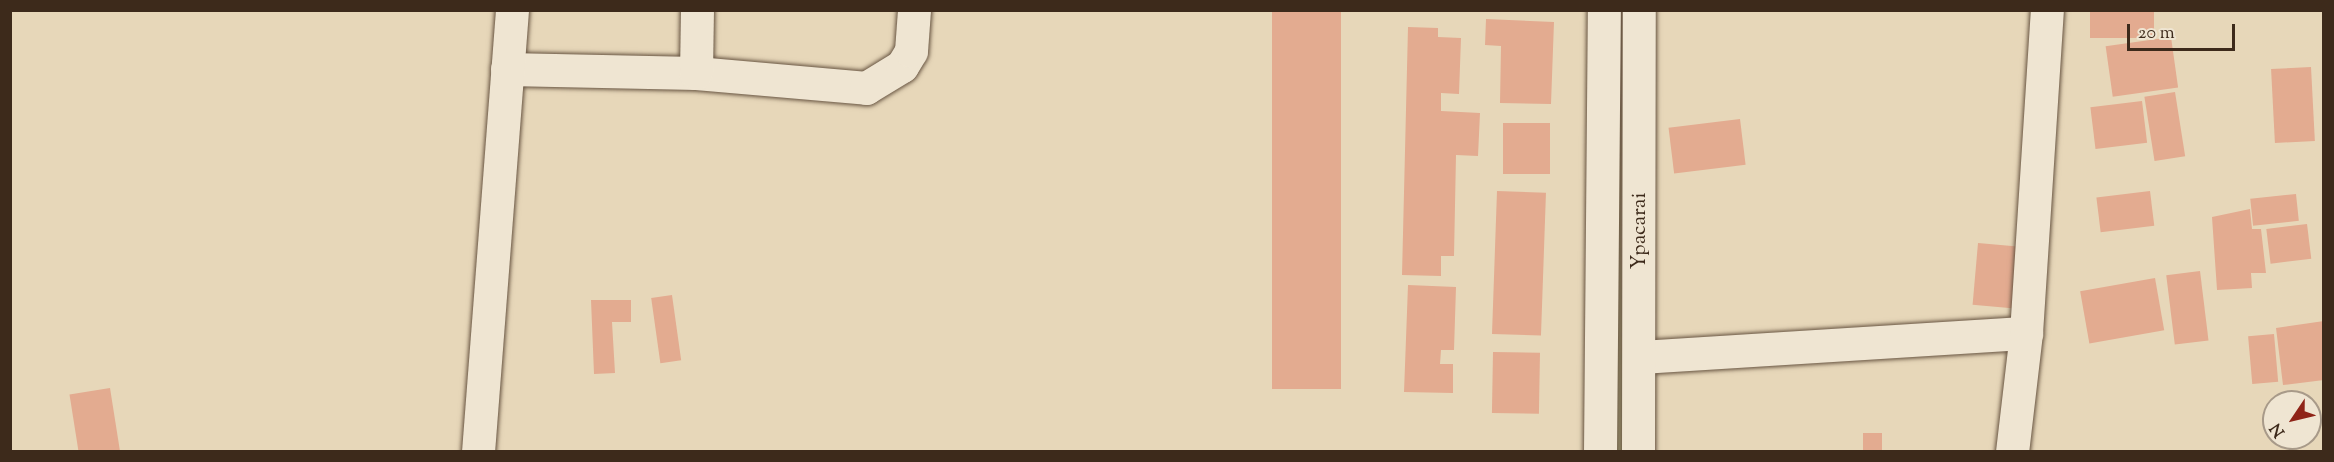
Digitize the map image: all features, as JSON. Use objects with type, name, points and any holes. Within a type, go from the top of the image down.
[{"type":"street","points":[[478,452],[512,10]]},
{"type":"street","points":[[696,73],[697,10]]},
{"type":"street","points":[[507,69],[696,73],[866,88],[902,66],[911,51],[914,10]]},
{"type":"street","name":"Ypacarai","points":[[1600,452],[1604,10]]},
{"type":"street","name":"Ypacarai","points":[[1638,452],[1641,357],[1639,10]]},
{"type":"street","points":[[2012,452],[2026,333],[2047,10]]},
{"type":"street","points":[[1641,357],[2026,333]]},
{"type":"green space","points":[[1620,45],[1623,452],[1616,451]]},
{"type":"building","points":[[1272,10],[1341,10],[1341,389],[1272,389]]},
{"type":"building","points":[[2090,10],[2154,10],[2154,38],[2090,38]]},
{"type":"building","points":[[1486,19],[1554,22],[1551,104],[1500,103],[1501,46],[1485,45]]},
{"type":"building","points":[[1408,27],[1438,28],[1438,37],[1461,38],[1459,94],[1441,93],[1441,111],[1480,113],[1478,156],[1456,155],[1454,256],[1441,256],[1441,276],[1402,275]]},
{"type":"building","points":[[2171,37],[2178,88],[2113,97],[2106,46]]},
{"type":"building","points":[[2311,67],[2315,141],[2275,143],[2271,69]]},
{"type":"building","points":[[2175,92],[2185,156],[2155,161],[2144,97]]},
{"type":"building","points":[[2142,101],[2147,143],[2096,149],[2090,107]]},
{"type":"building","points":[[1740,119],[1746,165],[1674,173],[1669,128]]},
{"type":"building","points":[[1503,123],[1550,123],[1550,174],[1503,174]]},
{"type":"building","points":[[1497,191],[1546,193],[1541,336],[1492,334]]},
{"type":"building","points":[[2150,191],[2154,226],[2101,232],[2096,198]]},
{"type":"building","points":[[2296,194],[2299,221],[2253,226],[2250,199]]},
{"type":"building","points":[[2250,209],[2252,229],[2261,229],[2266,273],[2251,273],[2252,288],[2217,290],[2212,217]]},
{"type":"building","points":[[2307,224],[2311,259],[2271,264],[2266,229]]},
{"type":"building","points":[[1978,243],[2026,247],[2020,309],[1973,305]]},
{"type":"building","points":[[2200,271],[2209,340],[2175,345],[2166,275]]},
{"type":"building","points":[[2155,278],[2164,330],[2089,343],[2080,291]]},
{"type":"building","points":[[1408,285],[1456,287],[1454,350],[1441,350],[1440,364],[1453,364],[1453,393],[1404,392]]},
{"type":"building","points":[[672,295],[681,360],[660,363],[651,298]]},
{"type":"building","points":[[591,300],[631,300],[631,322],[612,322],[615,373],[594,374]]},
{"type":"building","points":[[2324,321],[2324,380],[2283,385],[2276,328]]},
{"type":"building","points":[[2274,334],[2278,382],[2252,384],[2248,336]]},
{"type":"building","points":[[1493,352],[1540,353],[1539,414],[1492,413]]},
{"type":"building","points":[[110,388],[120,451],[79,452],[70,394]]},
{"type":"building","points":[[1863,433],[1882,433],[1882,452],[1863,452]]}]
